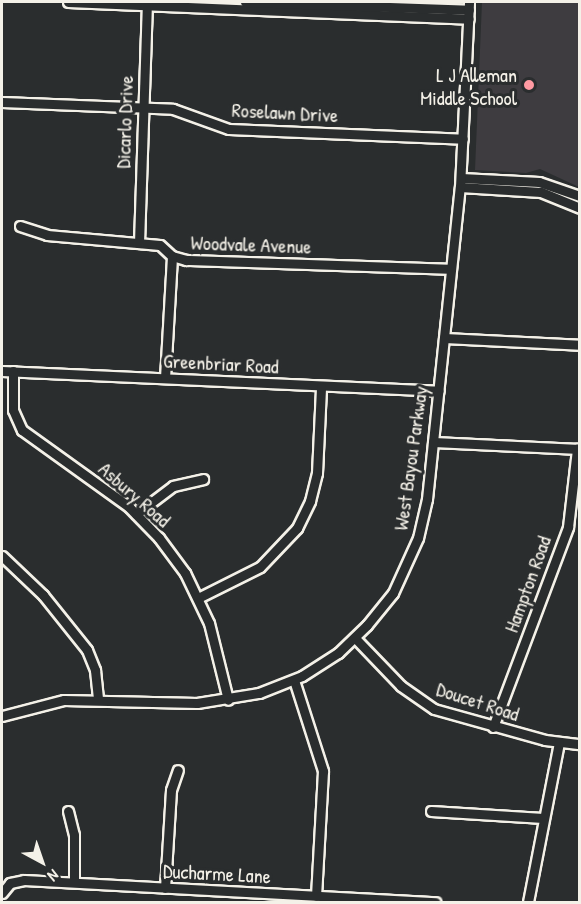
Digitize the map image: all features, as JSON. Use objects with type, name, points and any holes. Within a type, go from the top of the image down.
[{"type":"street","points":[[68,2],[469,10]]},
{"type":"street","points":[[245,2],[469,10]]},
{"type":"street","name":"Dicarlo Drive","points":[[138,243],[147,3]]},
{"type":"street","name":"West Bayou Parkway","points":[[2,716],[51,702],[98,699],[197,703],[228,700],[294,680],[323,663],[355,638],[393,593],[410,558],[423,517],[433,442],[461,183],[469,10]]},
{"type":"street","name":"Roselawn Drive","points":[[2,102],[187,112],[229,129],[463,139]]},
{"type":"street","points":[[461,183],[542,187],[579,196]]},
{"type":"street","points":[[542,187],[579,208]]},
{"type":"street","name":"Woodvale Avenue","points":[[20,226],[47,235],[162,245],[172,256],[186,260],[451,269]]},
{"type":"street","points":[[165,378],[172,256]]},
{"type":"street","points":[[444,338],[579,345]]},
{"type":"street","name":"Greenbriar Road","points":[[2,371],[438,391]]},
{"type":"street","name":"Asbury Road","points":[[13,371],[13,410],[22,430],[136,514],[168,548],[198,598],[215,641],[228,700]]},
{"type":"street","points":[[198,598],[260,567],[297,528],[310,501],[317,473],[321,387]]},
{"type":"street","points":[[433,442],[578,449]]},
{"type":"street","name":"Hampton Road","points":[[493,727],[568,527],[578,449]]},
{"type":"street","points":[[136,514],[173,486],[203,479]]},
{"type":"street","points":[[2,556],[36,587],[87,650],[95,670],[98,699]]},
{"type":"street","name":"Doucet Road","points":[[355,638],[423,702],[493,727],[559,743],[579,744]]},
{"type":"street","points":[[294,680],[323,771],[316,896]]},
{"type":"street","points":[[528,903],[559,743]]},
{"type":"street","points":[[165,888],[171,790],[178,770]]},
{"type":"street","points":[[68,811],[74,835],[74,882]]},
{"type":"street","points":[[431,811],[543,818]]},
{"type":"street","name":"Ducharme Lane","points":[[2,892],[7,885],[19,880],[435,903]]},
{"type":"shaded area","name":"L J Alleman Middle School","points":[[482,2],[579,2],[579,187],[540,169],[526,173],[475,170]]},
{"type":"place","name":"L J Alleman Middle School","points":[[529,85]]}]
